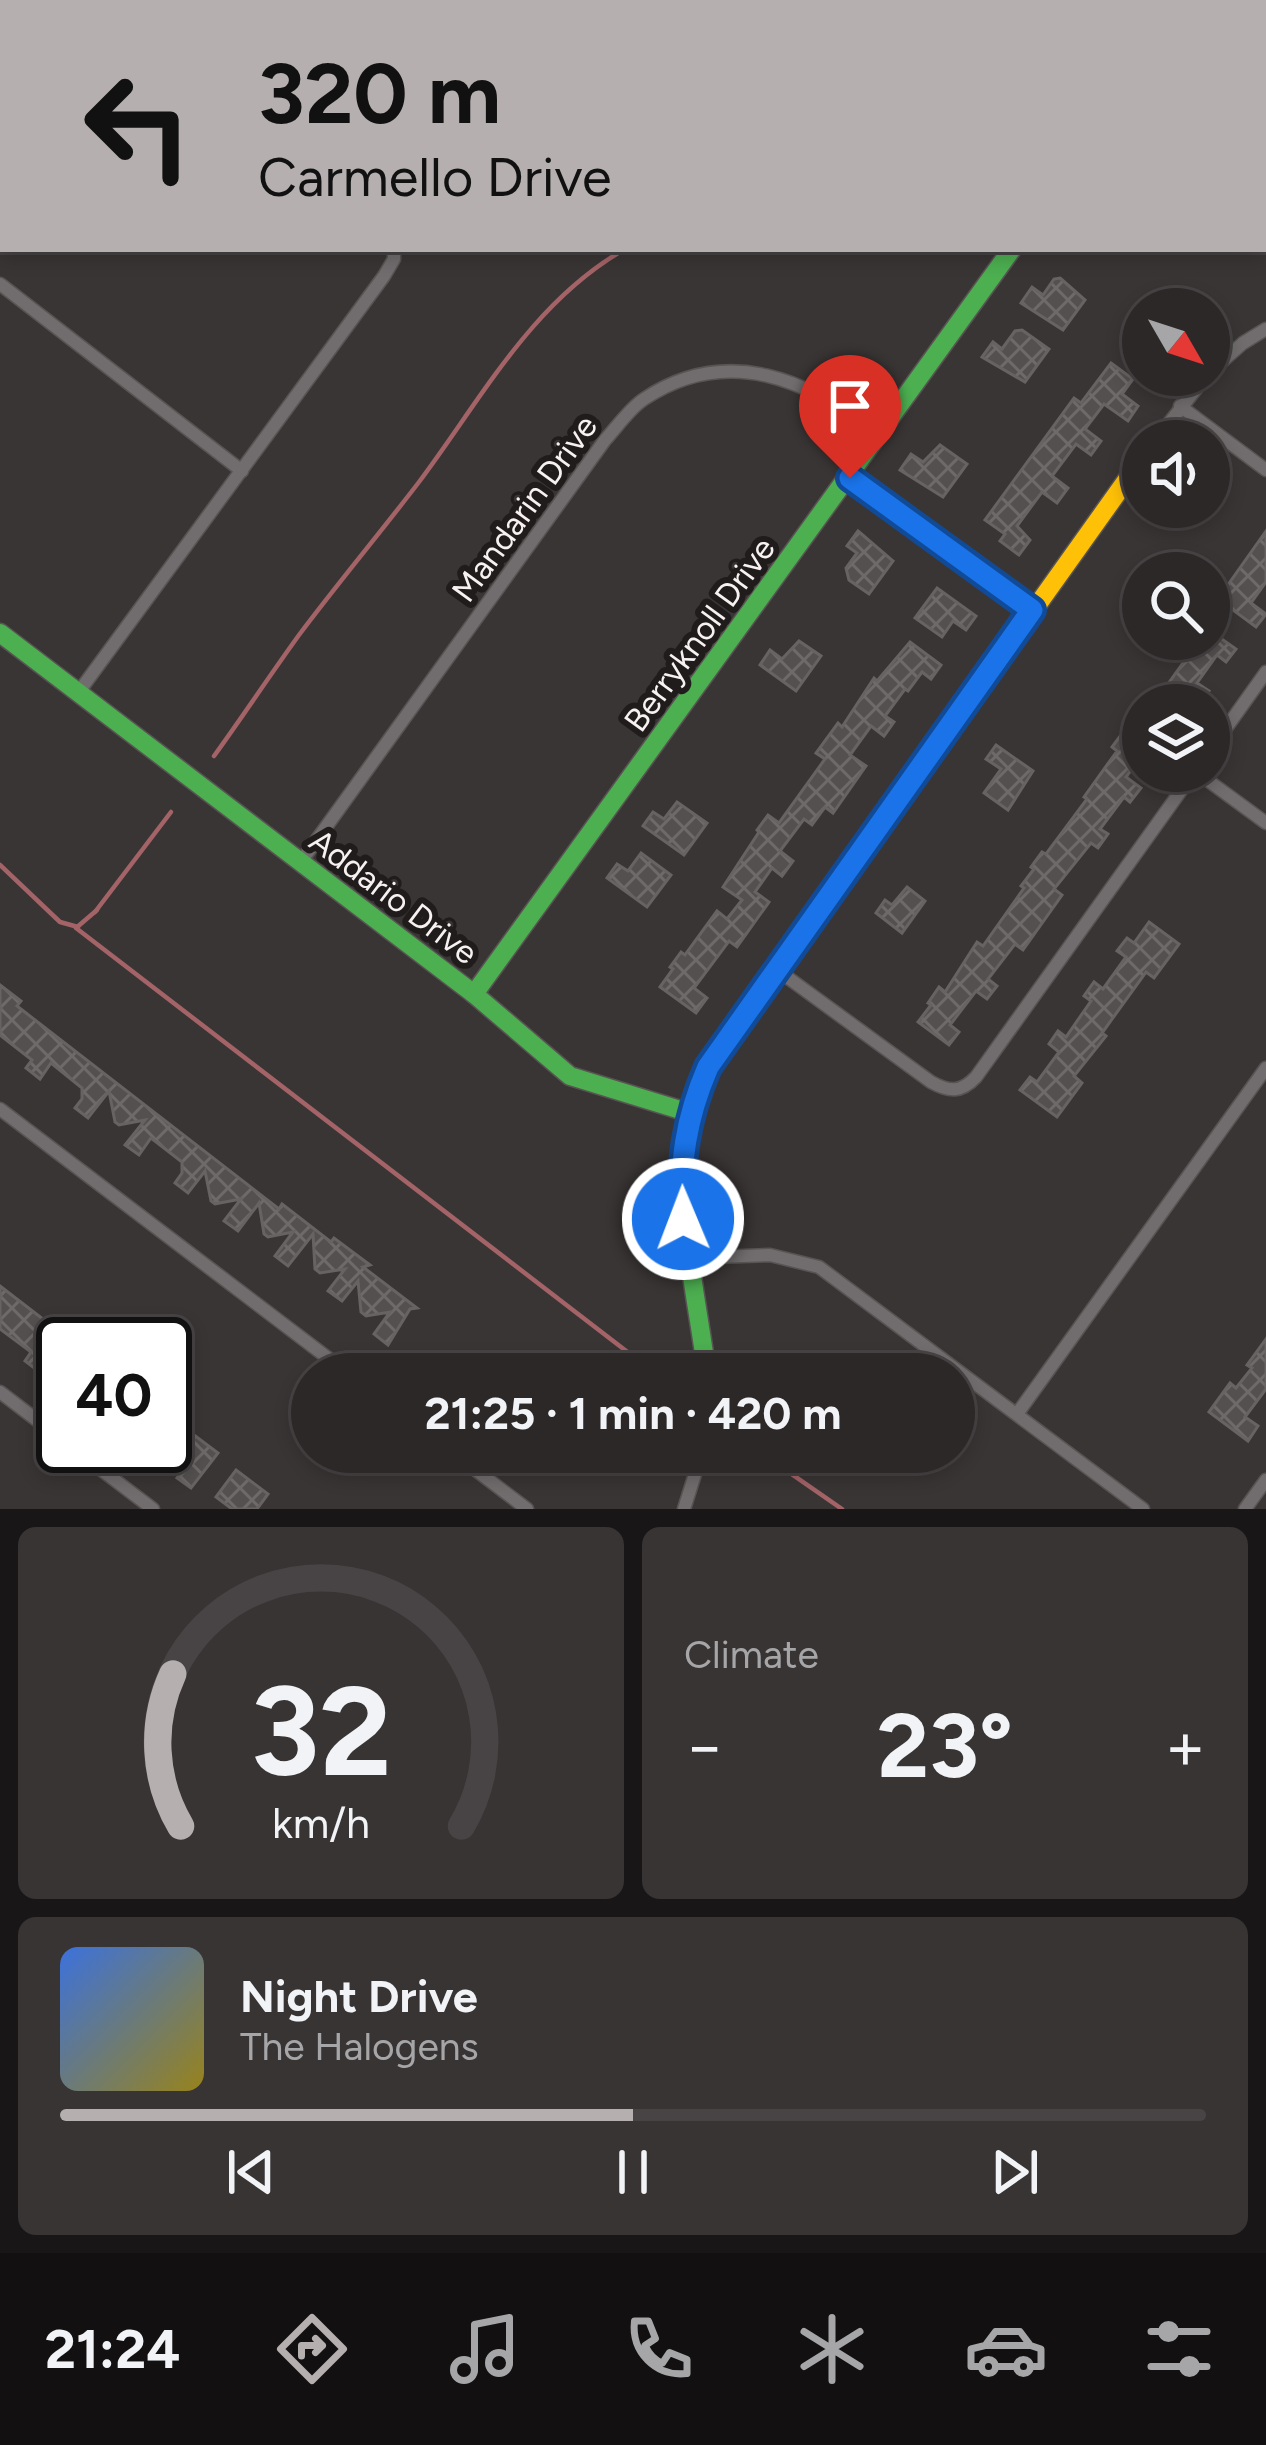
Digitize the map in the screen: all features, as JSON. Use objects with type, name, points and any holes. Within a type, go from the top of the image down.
[{"type":"street","points":[[78,693],[384,276],[393,252]]},
{"type":"street","name":"Berryknoll Drive","points":[[474,994],[1010,252]]},
{"type":"street","points":[[0,284],[242,471]]},
{"type":"street","points":[[1230,353],[1266,329]]},
{"type":"street","name":"Mandarin Drive","points":[[300,863],[605,440],[643,400],[690,377],[750,371],[790,380],[828,397],[880,434]]},
{"type":"street","points":[[1170,420],[1189,396]]},
{"type":"street","points":[[1180,406],[1266,470]]},
{"type":"street","points":[[850,478],[1032,610]]},
{"type":"street","points":[[704,1353],[681,1186],[690,1113],[708,1067],[1122,486]]},
{"type":"street","name":"Addario Drive","points":[[0,632],[474,994],[570,1076],[690,1113]]},
{"type":"street","points":[[1230,723],[1266,672]]},
{"type":"street","points":[[776,969],[932,1082],[946,1090],[960,1089],[976,1077],[1180,792]]},
{"type":"street","points":[[1224,792],[1266,823]]},
{"type":"street","points":[[1017,1414],[1266,1068]]},
{"type":"street","points":[[0,1109],[321,1353]]},
{"type":"street","points":[[688,1258],[770,1255],[818,1268],[1143,1509]]},
{"type":"street","points":[[0,1392],[36,1420]]},
{"type":"street","points":[[106,1473],[153,1509]]},
{"type":"street","points":[[480,1473],[527,1509]]},
{"type":"street","points":[[684,1509],[695,1473]]},
{"type":"street","points":[[1244,1509],[1266,1480]]},
{"type":"building","points":[[1060,278],[1085,300],[1063,330],[1021,303],[1032,287],[1043,295]]},
{"type":"building","points":[[1022,330],[1049,349],[1025,382],[982,357],[993,342],[1002,349],[1015,331]]},
{"type":"building","points":[[1111,363],[1122,371],[1122,396],[1138,406],[1127,420],[1104,404],[1085,429],[1101,441],[1091,455],[1076,444],[1052,476],[1068,488],[1057,503],[1042,492],[1017,526],[1030,540],[1019,555],[1000,541],[1005,534],[985,520],[1074,398],[1081,403]]},
{"type":"building","points":[[940,445],[967,464],[943,497],[900,470],[911,454],[923,462]]},
{"type":"building","points":[[858,531],[893,561],[869,594],[849,580],[846,568],[857,553],[847,546]]},
{"type":"building","points":[[1266,531],[1266,582],[1251,603],[1266,614],[1256,627],[1230,608],[1230,582]]},
{"type":"building","points":[[937,588],[976,616],[966,630],[953,621],[942,637],[915,618]]},
{"type":"building","points":[[799,641],[821,656],[796,691],[760,665],[770,650],[782,659]]},
{"type":"building","points":[[910,642],[941,665],[931,679],[922,672],[905,689],[885,716],[894,722],[884,736],[871,726],[850,755],[866,766],[833,813],[825,807],[812,825],[804,819],[780,851],[793,861],[782,876],[772,868],[755,892],[769,902],[737,947],[729,941],[694,988],[707,998],[696,1013],[660,987],[670,967],[681,952],[685,955],[717,911],[727,919],[742,900],[723,887],[757,830],[768,815],[779,823],[825,759],[816,753],[838,723],[842,727],[874,678],[877,681]]},
{"type":"building","points":[[1185,660],[1213,660],[1198,684],[1168,684]]},
{"type":"building","points":[[1122,734],[1122,792],[1138,792],[1130,802],[1124,797],[1100,829],[1108,834],[1098,848],[1091,843],[1054,889],[1062,895],[1023,950],[1015,944],[988,979],[997,986],[987,999],[976,991],[950,1025],[959,1032],[949,1045],[918,1022],[928,1003],[939,987],[945,992],[977,942],[983,946],[1024,888],[1031,867],[1087,799],[1084,797],[1117,751],[1112,747]]},
{"type":"building","points":[[996,745],[1033,771],[1008,810],[984,793],[1001,769],[986,759]]},
{"type":"building","points":[[677,802],[707,823],[684,855],[643,826],[653,812],[664,819]]},
{"type":"building","points":[[641,853],[671,875],[647,907],[607,878],[617,864],[628,871]]},
{"type":"building","points":[[907,887],[925,901],[902,933],[876,913],[885,900],[892,905]]},
{"type":"building","points":[[1149,922],[1179,944],[1154,978],[1146,972],[1102,1033],[1106,1036],[1074,1076],[1082,1083],[1057,1117],[1020,1090],[1030,1077],[1037,1082],[1059,1052],[1049,1044],[1058,1031],[1066,1037],[1091,1001],[1084,996],[1094,982],[1103,989],[1126,957],[1117,951],[1127,938],[1134,943]]},
{"type":"building","points":[[0,985],[21,1001],[17,1006],[279,1209],[282,1204],[331,1242],[334,1238],[417,1308],[410,1309],[388,1345],[374,1334],[390,1312],[366,1316],[361,1312],[358,1281],[342,1301],[328,1291],[345,1269],[320,1273],[315,1269],[313,1234],[288,1266],[275,1256],[293,1232],[264,1234],[259,1203],[238,1231],[224,1221],[241,1199],[211,1201],[205,1171],[188,1193],[175,1183],[182,1162],[151,1138],[139,1155],[125,1145],[145,1120],[115,1122],[109,1091],[88,1118],[75,1108],[82,1099],[82,1088],[51,1063],[40,1079],[26,1068],[32,1060],[0,1035]]},
{"type":"building","points":[[0,1286],[40,1317],[36,1317],[36,1369],[25,1361],[31,1352],[0,1329]]},
{"type":"building","points":[[1266,1339],[1266,1389],[1245,1417],[1258,1426],[1248,1441],[1209,1412],[1230,1383],[1236,1388],[1252,1368],[1247,1365]]},
{"type":"building","points":[[192,1434],[218,1453],[191,1488],[177,1478],[192,1473]]},
{"type":"building","points":[[236,1470],[268,1494],[257,1509],[232,1509],[216,1497]]},
{"type":"waterway","points":[[214,756],[511,354],[562,296],[620,252]]},
{"type":"waterway","points":[[95,912],[171,812]]},
{"type":"waterway","points":[[0,865],[60,922],[78,927]]},
{"type":"waterway","points":[[97,910],[76,928],[629,1353]]},
{"type":"waterway","points":[[790,1473],[842,1509]]},
{"type":"traffic: fast","points":[[474,994],[1010,252]]},
{"type":"traffic: fast","points":[[0,633],[474,994],[570,1076],[690,1113]]},
{"type":"traffic: fast","points":[[704,1353],[689,1256],[685,1184],[695,1109],[708,1067],[986,677]]},
{"type":"traffic: slow","points":[[986,677],[1122,486]]},
{"type":"route","points":[[683,1219],[682,1149],[708,1067],[1032,610],[850,478]]}]
